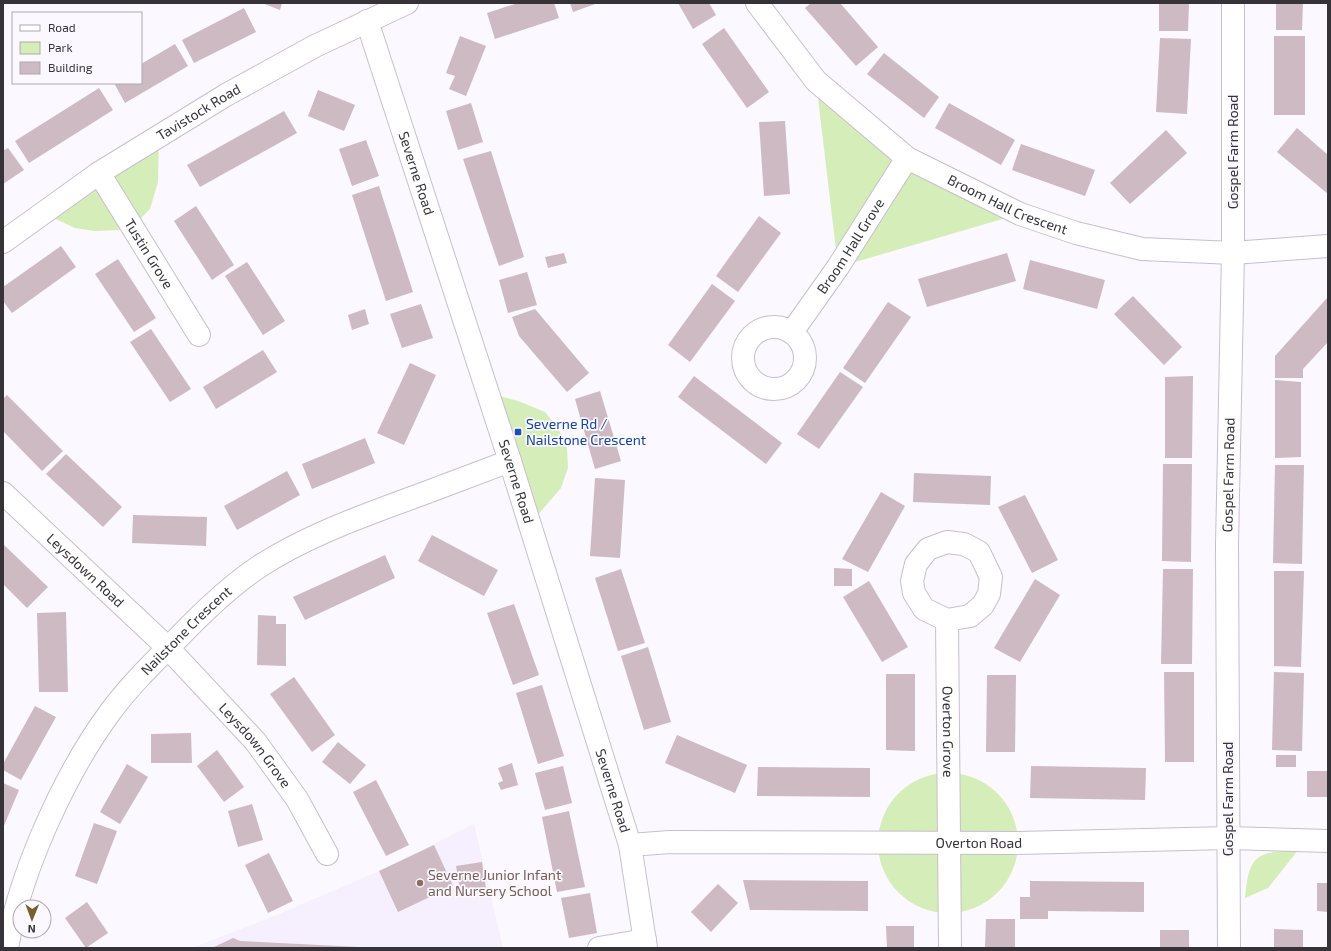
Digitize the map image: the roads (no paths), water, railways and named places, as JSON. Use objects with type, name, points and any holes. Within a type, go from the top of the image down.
[{"type":"street","name":"Tavistock Road","points":[[3,242],[99,173],[226,95],[315,46],[407,3]]},
{"type":"street","name":"Broom Hall Crescent","points":[[756,3],[816,81],[907,158],[1020,214],[1076,233],[1142,250],[1233,253],[1328,246]]},
{"type":"street","name":"Gospel Farm Road","points":[[1229,948],[1227,545],[1233,253],[1233,3]]},
{"type":"street","name":"Severne Road","points":[[367,21],[510,461],[630,845],[645,944]]},
{"type":"street","name":"Broom Hall Grove","points":[[792,332],[838,267],[907,158]]},
{"type":"street","name":"Tustin Grove","points":[[99,173],[199,335]]},
{"type":"street","name":"Nailstone Crescent","points":[[7,948],[10,929],[27,872],[70,777],[110,712],[136,681],[208,607],[260,566],[290,549],[342,524],[510,461]]},
{"type":"street","name":"Leysdown Road","points":[[3,493],[168,648]]},
{"type":"street","name":"Overton Grove","points":[[947,620],[950,948]]},
{"type":"street","name":"Leysdown Grove","points":[[168,648],[254,741],[297,799],[327,854]]},
{"type":"street","name":"Overton Road","points":[[630,845],[670,842],[1018,843],[1229,838],[1328,840]]},
{"type":"street","points":[[599,948],[645,944]]},
{"type":"place","name":"Severne Rd / Nailstone Crescent","points":[[518,432]]},
{"type":"place","name":"Severne Junior Infant and Nursery School","points":[[420,883]]}]
